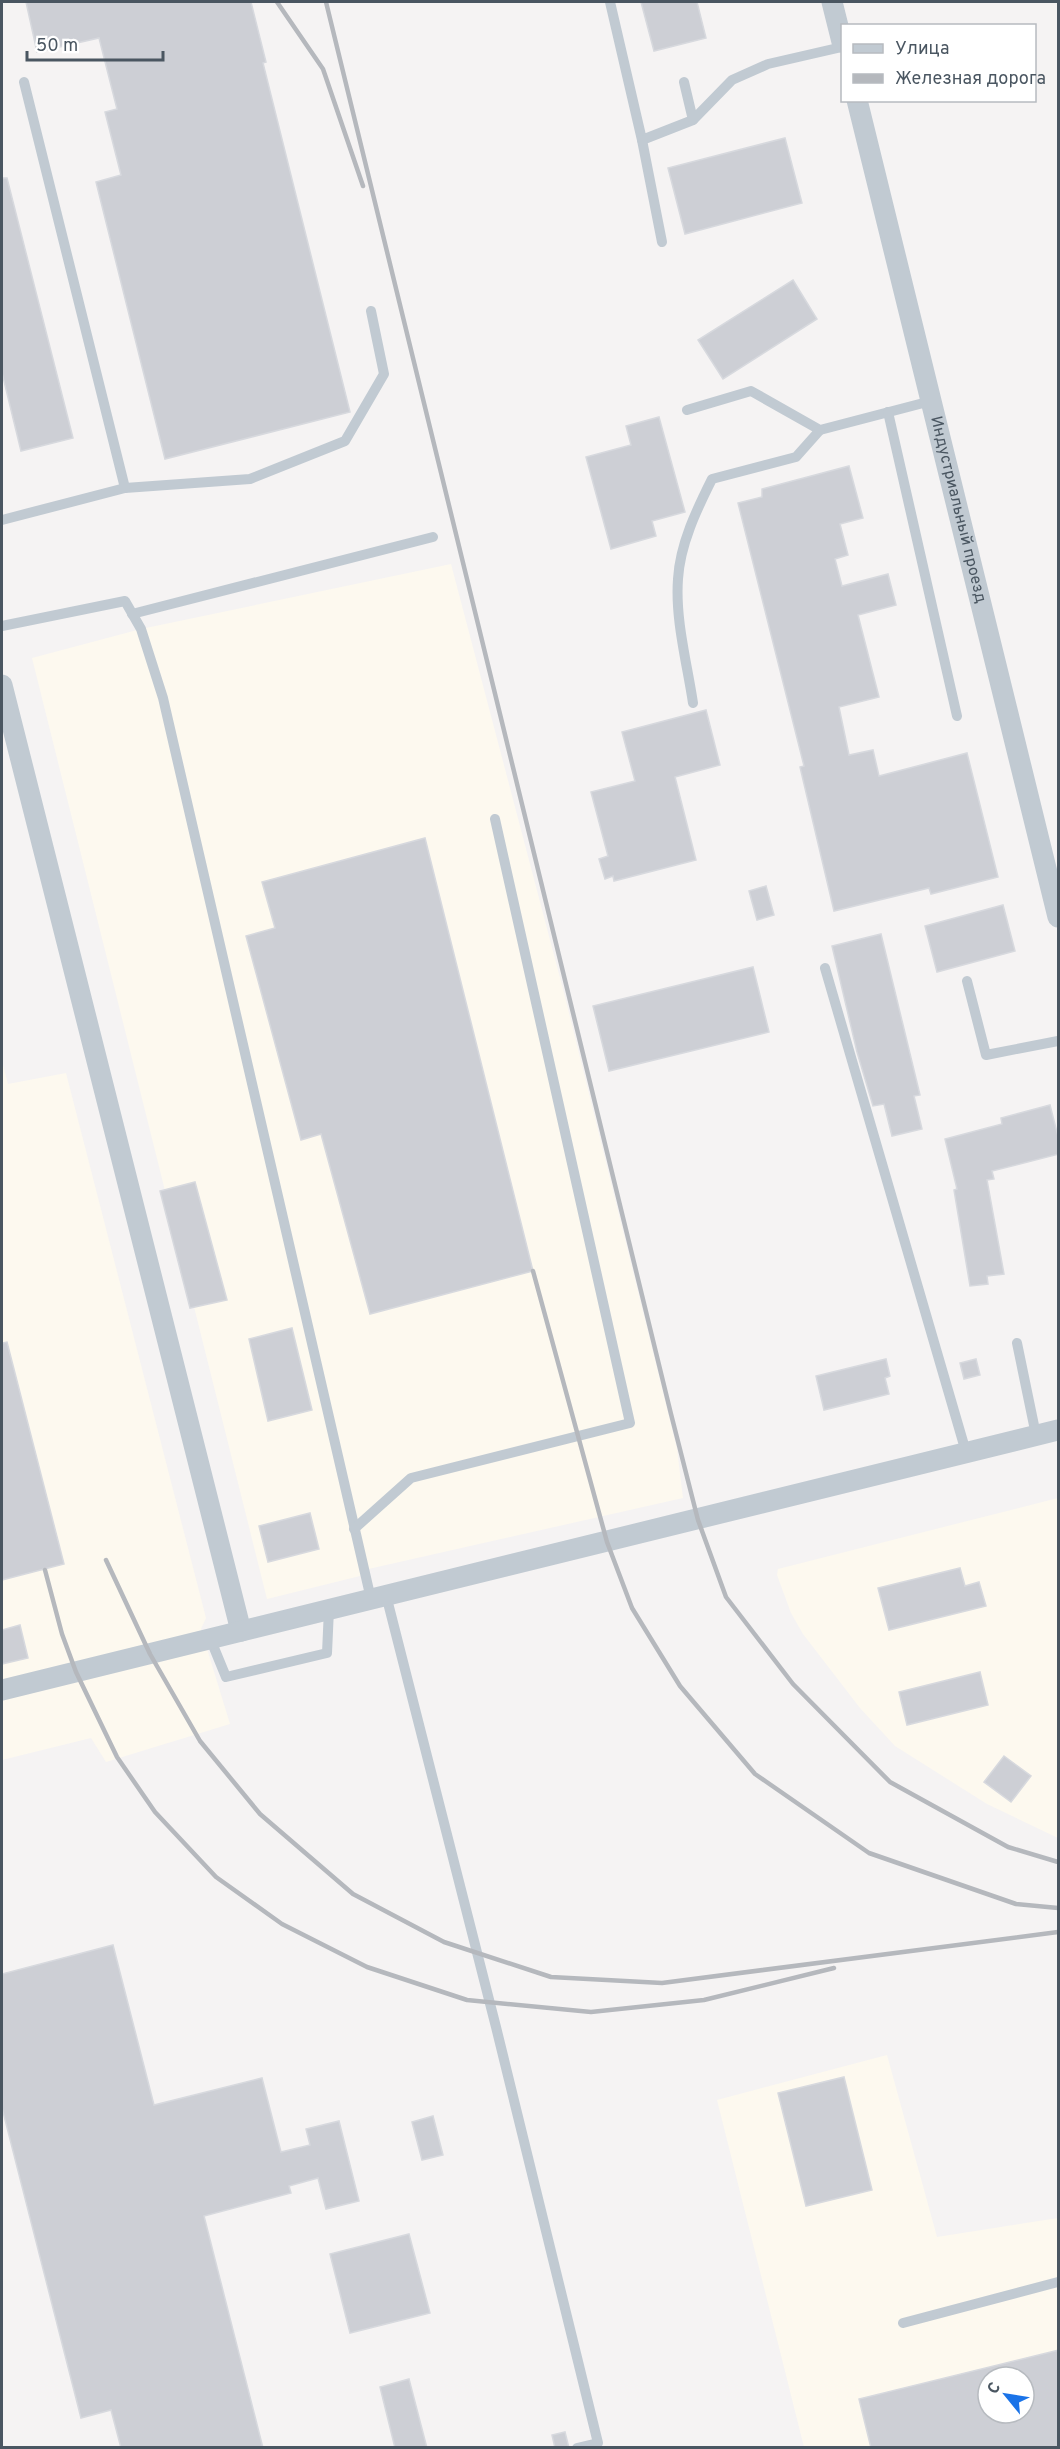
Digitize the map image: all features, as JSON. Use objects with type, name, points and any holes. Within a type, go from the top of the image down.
[{"type":"street","points":[[832,2],[841,37]]},
{"type":"street","name":"Индустриальный проезд","points":[[857,102],[1059,917]]},
{"type":"street","points":[[2,685],[241,1631]]},
{"type":"street","points":[[2,1690],[1059,1430]]},
{"type":"lane","points":[[610,2],[642,140],[662,242]]},
{"type":"lane","points":[[642,140],[693,120],[732,81],[768,64],[841,46]]},
{"type":"lane","points":[[24,82],[125,488]]},
{"type":"lane","points":[[684,82],[693,120]]},
{"type":"lane","points":[[2,520],[125,488],[250,479],[345,441],[384,374],[370,311]]},
{"type":"lane","points":[[687,410],[751,391],[820,430]]},
{"type":"lane","points":[[693,703],[678,600],[678,577],[696,512],[712,479],[796,457],[820,430],[931,400]]},
{"type":"lane","points":[[888,412],[957,716]]},
{"type":"lane","points":[[132,614],[433,537]]},
{"type":"lane","points":[[2,626],[124,601],[141,630],[163,698],[354,1529],[378,1597],[496,2027],[598,2443],[578,2448]]},
{"type":"lane","points":[[354,1529],[411,1478],[630,1423],[495,819]]},
{"type":"lane","points":[[825,968],[966,1452]]},
{"type":"lane","points":[[967,981],[986,1055],[1059,1041]]},
{"type":"lane","points":[[1017,1343],[1036,1435]]},
{"type":"lane","points":[[210,1638],[226,1677],[327,1653],[329,1609]]},
{"type":"lane","points":[[903,2323],[1059,2282]]},
{"type":"shaded area","points":[[451,564],[564,993],[677,1449],[683,1498],[364,1570],[360,1576],[267,1599],[32,658],[141,629]]},
{"type":"shaded area","points":[[2,1061],[8,1084],[66,1073],[206,1618],[201,1629],[230,1724],[106,1762],[91,1738],[2,1760]]},
{"type":"shaded area","points":[[1058,1498],[1058,1838],[987,1804],[895,1746],[860,1708],[803,1634],[791,1613],[777,1575],[778,1569]]},
{"type":"shaded area","points":[[887,2055],[937,2237],[1058,2218],[1058,2447],[804,2447],[717,2100]]},
{"type":"building","points":[[26,2],[251,2],[266,62],[263,63],[350,412],[165,459],[96,182],[121,175],[105,112],[117,109],[99,38],[37,52]]},
{"type":"building","points":[[641,2],[697,2],[706,38],[654,51]]},
{"type":"building","points":[[785,138],[802,203],[685,234],[668,168]]},
{"type":"building","points":[[2,178],[7,178],[73,438],[21,451],[2,373]]},
{"type":"building","points":[[793,280],[817,319],[723,379],[698,340]]},
{"type":"building","points":[[659,417],[685,512],[652,521],[656,536],[611,549],[586,457],[631,445],[626,426]]},
{"type":"building","points":[[849,466],[863,518],[840,524],[848,555],[835,559],[842,586],[888,574],[896,605],[858,615],[879,697],[839,707],[849,755],[873,750],[879,776],[967,753],[998,877],[931,894],[929,888],[834,911],[800,767],[804,766],[738,503],[762,497],[762,489]]},
{"type":"building","points":[[706,710],[720,765],[675,777],[696,860],[614,881],[613,876],[605,879],[599,859],[608,856],[591,792],[635,781],[622,732]]},
{"type":"building","points":[[425,838],[533,1271],[370,1314],[321,1134],[301,1140],[246,936],[275,928],[262,882]]},
{"type":"building","points":[[766,886],[774,915],[757,920],[749,891]]},
{"type":"building","points":[[1003,905],[1015,951],[937,972],[925,926]]},
{"type":"building","points":[[881,934],[920,1095],[914,1096],[922,1129],[892,1136],[884,1104],[873,1106],[857,1052],[832,946]]},
{"type":"building","points":[[753,967],[769,1032],[609,1071],[593,1006]]},
{"type":"building","points":[[1050,1105],[1059,1140],[1059,1154],[992,1171],[994,1179],[987,1180],[1004,1274],[987,1276],[988,1284],[970,1286],[954,1190],[957,1189],[945,1139],[1002,1124],[1001,1118]]},
{"type":"building","points":[[195,1182],[227,1300],[190,1308],[160,1191]]},
{"type":"building","points":[[292,1328],[312,1410],[268,1421],[249,1339]]},
{"type":"building","points":[[7,1342],[64,1564],[2,1580],[2,1343]]},
{"type":"building","points":[[886,1359],[890,1376],[885,1378],[889,1394],[824,1410],[816,1376]]},
{"type":"building","points":[[976,1359],[980,1375],[964,1379],[960,1363]]},
{"type":"building","points":[[310,1513],[319,1549],[268,1562],[259,1526]]},
{"type":"building","points":[[960,1568],[965,1586],[979,1582],[986,1606],[889,1630],[878,1588]]},
{"type":"building","points":[[20,1625],[28,1658],[2,1664],[2,1630]]},
{"type":"building","points":[[980,1672],[988,1705],[907,1725],[899,1692]]},
{"type":"building","points":[[1004,1756],[1031,1776],[1011,1802],[984,1782]]},
{"type":"building","points":[[113,1945],[154,2105],[262,2078],[281,2152],[310,2145],[306,2129],[339,2121],[359,2201],[326,2209],[318,2178],[289,2186],[291,2193],[204,2216],[263,2448],[121,2448],[111,2410],[81,2418],[2,2108],[2,1974]]},
{"type":"building","points":[[844,2077],[872,2190],[806,2206],[778,2093]]},
{"type":"building","points":[[433,2116],[443,2155],[422,2160],[412,2122]]},
{"type":"building","points":[[409,2234],[430,2313],[350,2333],[330,2254]]},
{"type":"building","points":[[1059,2350],[1059,2448],[871,2448],[859,2399],[976,2370],[976,2425],[1036,2425],[1036,2365],[998,2365]]},
{"type":"building","points":[[409,2379],[427,2448],[395,2448],[380,2387]]},
{"type":"building","points":[[565,2432],[569,2448],[555,2448],[552,2435]]},
{"type":"railway","points":[[277,2],[323,69],[363,186]]},
{"type":"railway","points":[[326,2],[671,1414],[698,1520],[726,1597],[793,1684],[890,1782],[1008,1847],[1058,1862]]},
{"type":"railway","points":[[533,1271],[607,1542],[632,1608],[680,1686],[755,1774],[869,1853],[1016,1904],[1058,1908]]},
{"type":"railway","points":[[106,1560],[150,1654],[200,1741],[260,1814],[353,1894],[444,1942],[551,1977],[662,1983],[1058,1932]]},
{"type":"railway","points":[[45,1570],[62,1634],[76,1672],[117,1757],[155,1812],[216,1877],[282,1924],[367,1967],[467,2000],[591,2012],[704,2000],[834,1968]]}]
